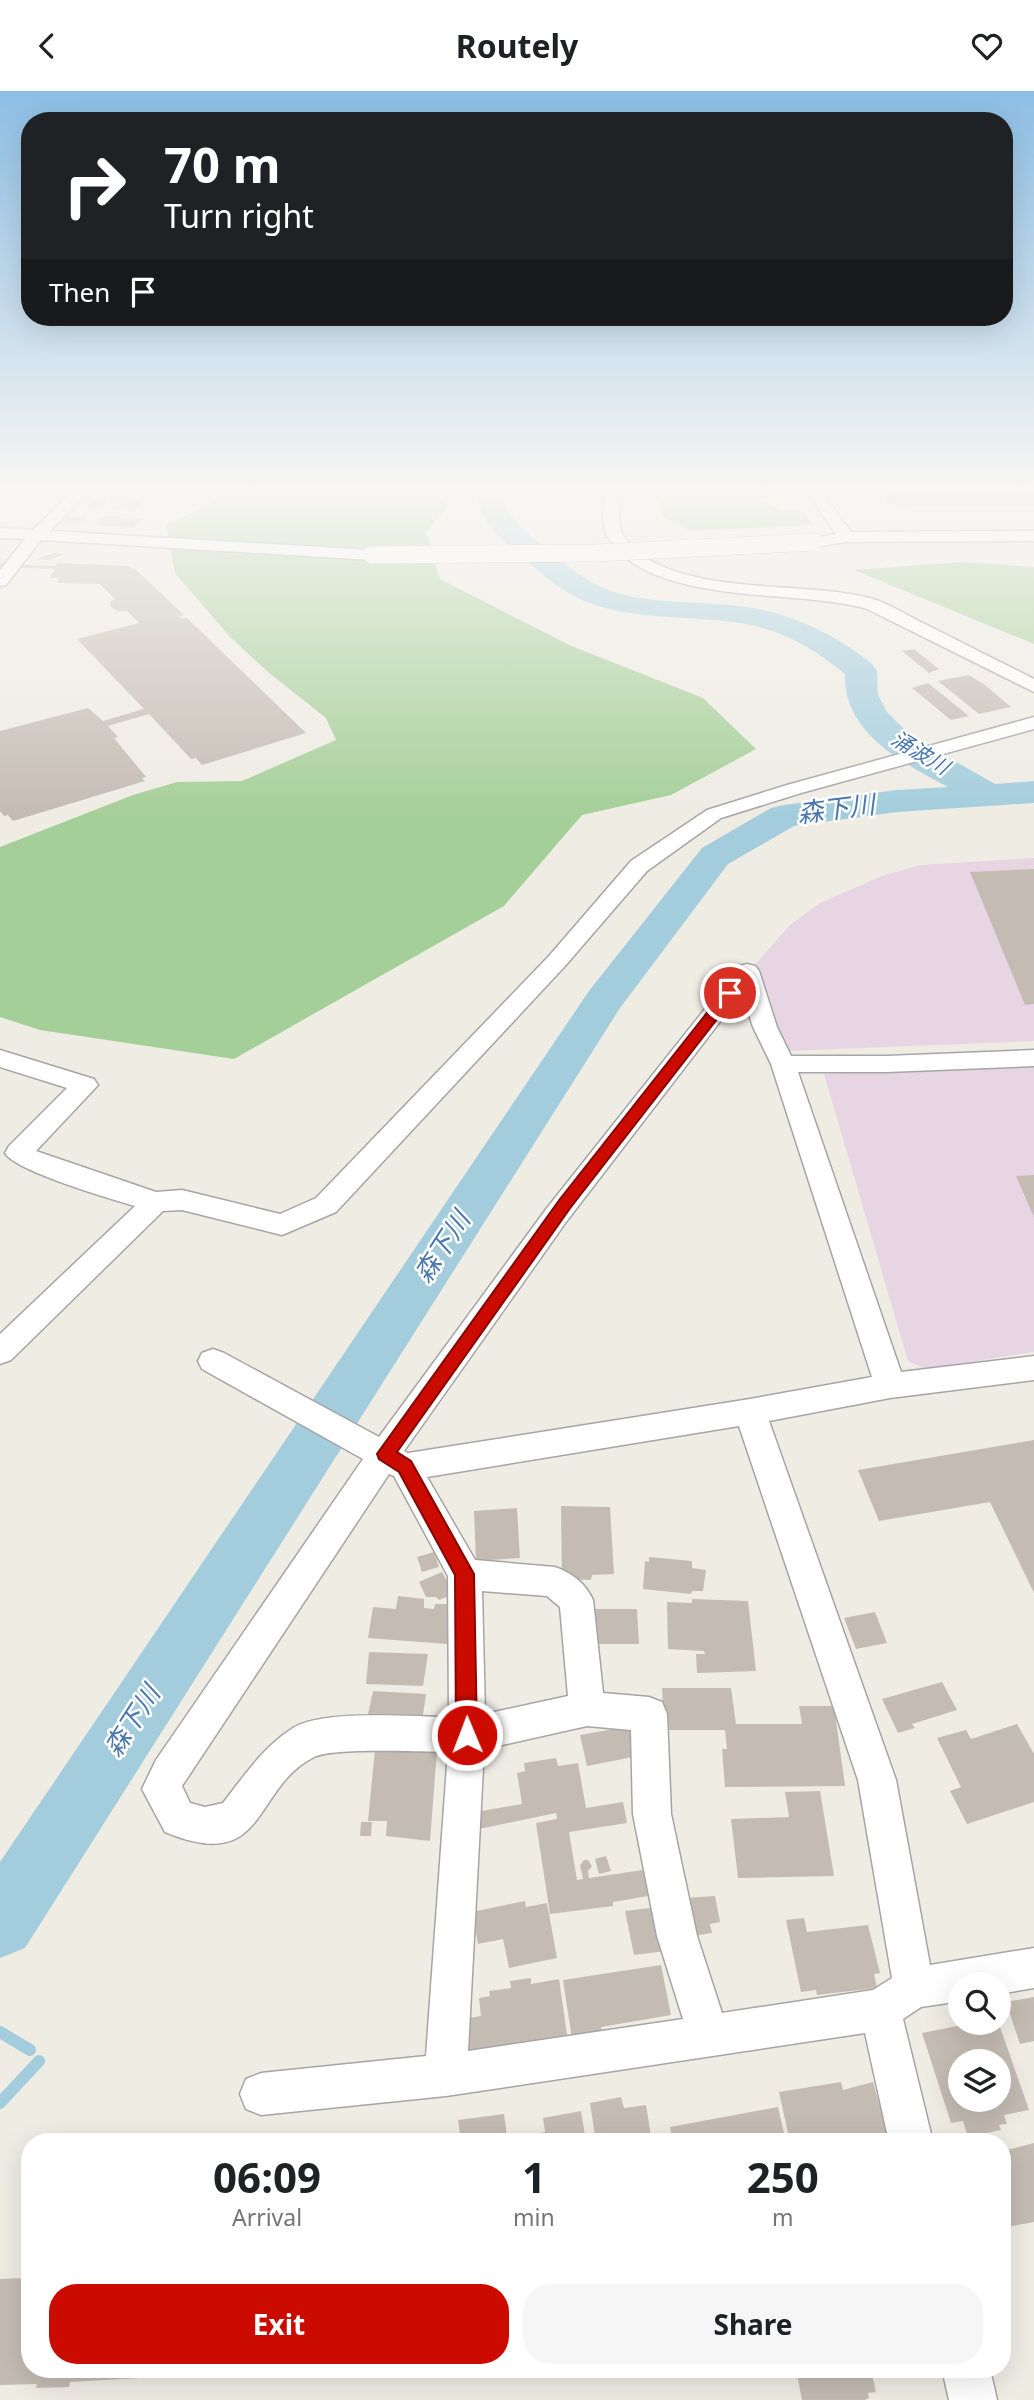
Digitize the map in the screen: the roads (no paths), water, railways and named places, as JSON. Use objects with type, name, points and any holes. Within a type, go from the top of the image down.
[{"type":"street","points":[[859,601],[873,605],[1034,686]]},
{"type":"street","points":[[0,1058],[85,1085],[18,1153],[38,1163],[156,1202],[182,1200],[282,1225],[326,1205],[557,961],[639,866],[714,814],[1034,723]]},
{"type":"street","points":[[709,2036],[677,1936],[652,1814],[649,1714],[587,1709],[467,1735],[355,1734],[307,1740],[276,1765],[234,1820],[205,1826],[178,1819],[161,1789],[169,1773],[493,1300],[747,971],[765,1027],[783,1064],[890,1386]]},
{"type":"street","points":[[783,1064],[887,1064],[1034,1058]]},
{"type":"street","points":[[0,1352],[156,1202]]},
{"type":"street","points":[[220,1365],[388,1456],[465,1574],[467,1735],[446,2075]]},
{"type":"street","points":[[388,1456],[750,1412],[890,1386],[1034,1368]]},
{"type":"street","points":[[750,1412],[877,1780],[914,1988]]},
{"type":"street","points":[[465,1574],[555,1582],[576,1600],[587,1709]]},
{"type":"street","points":[[261,2094],[446,2075],[880,2010],[914,1988],[1034,1968]]},
{"type":"street","points":[[880,2010],[909,2133]]},
{"type":"street","points":[[968,2378],[973,2400]]},
{"type":"waterway","name":"涌波川","points":[[612,601],[650,607],[744,615],[804,633],[837,652],[861,671],[863,698],[872,716],[885,731],[917,756],[988,795]]},
{"type":"waterway","name":"森下川","points":[[988,795],[1034,792]]},
{"type":"waterway","name":"森下川","points":[[0,1923],[604,1000],[715,856],[784,816],[897,801],[988,795]]},
{"type":"waterway","points":[[0,2032],[30,2050]]},
{"type":"waterway","points":[[0,2103],[39,2061]]}]
